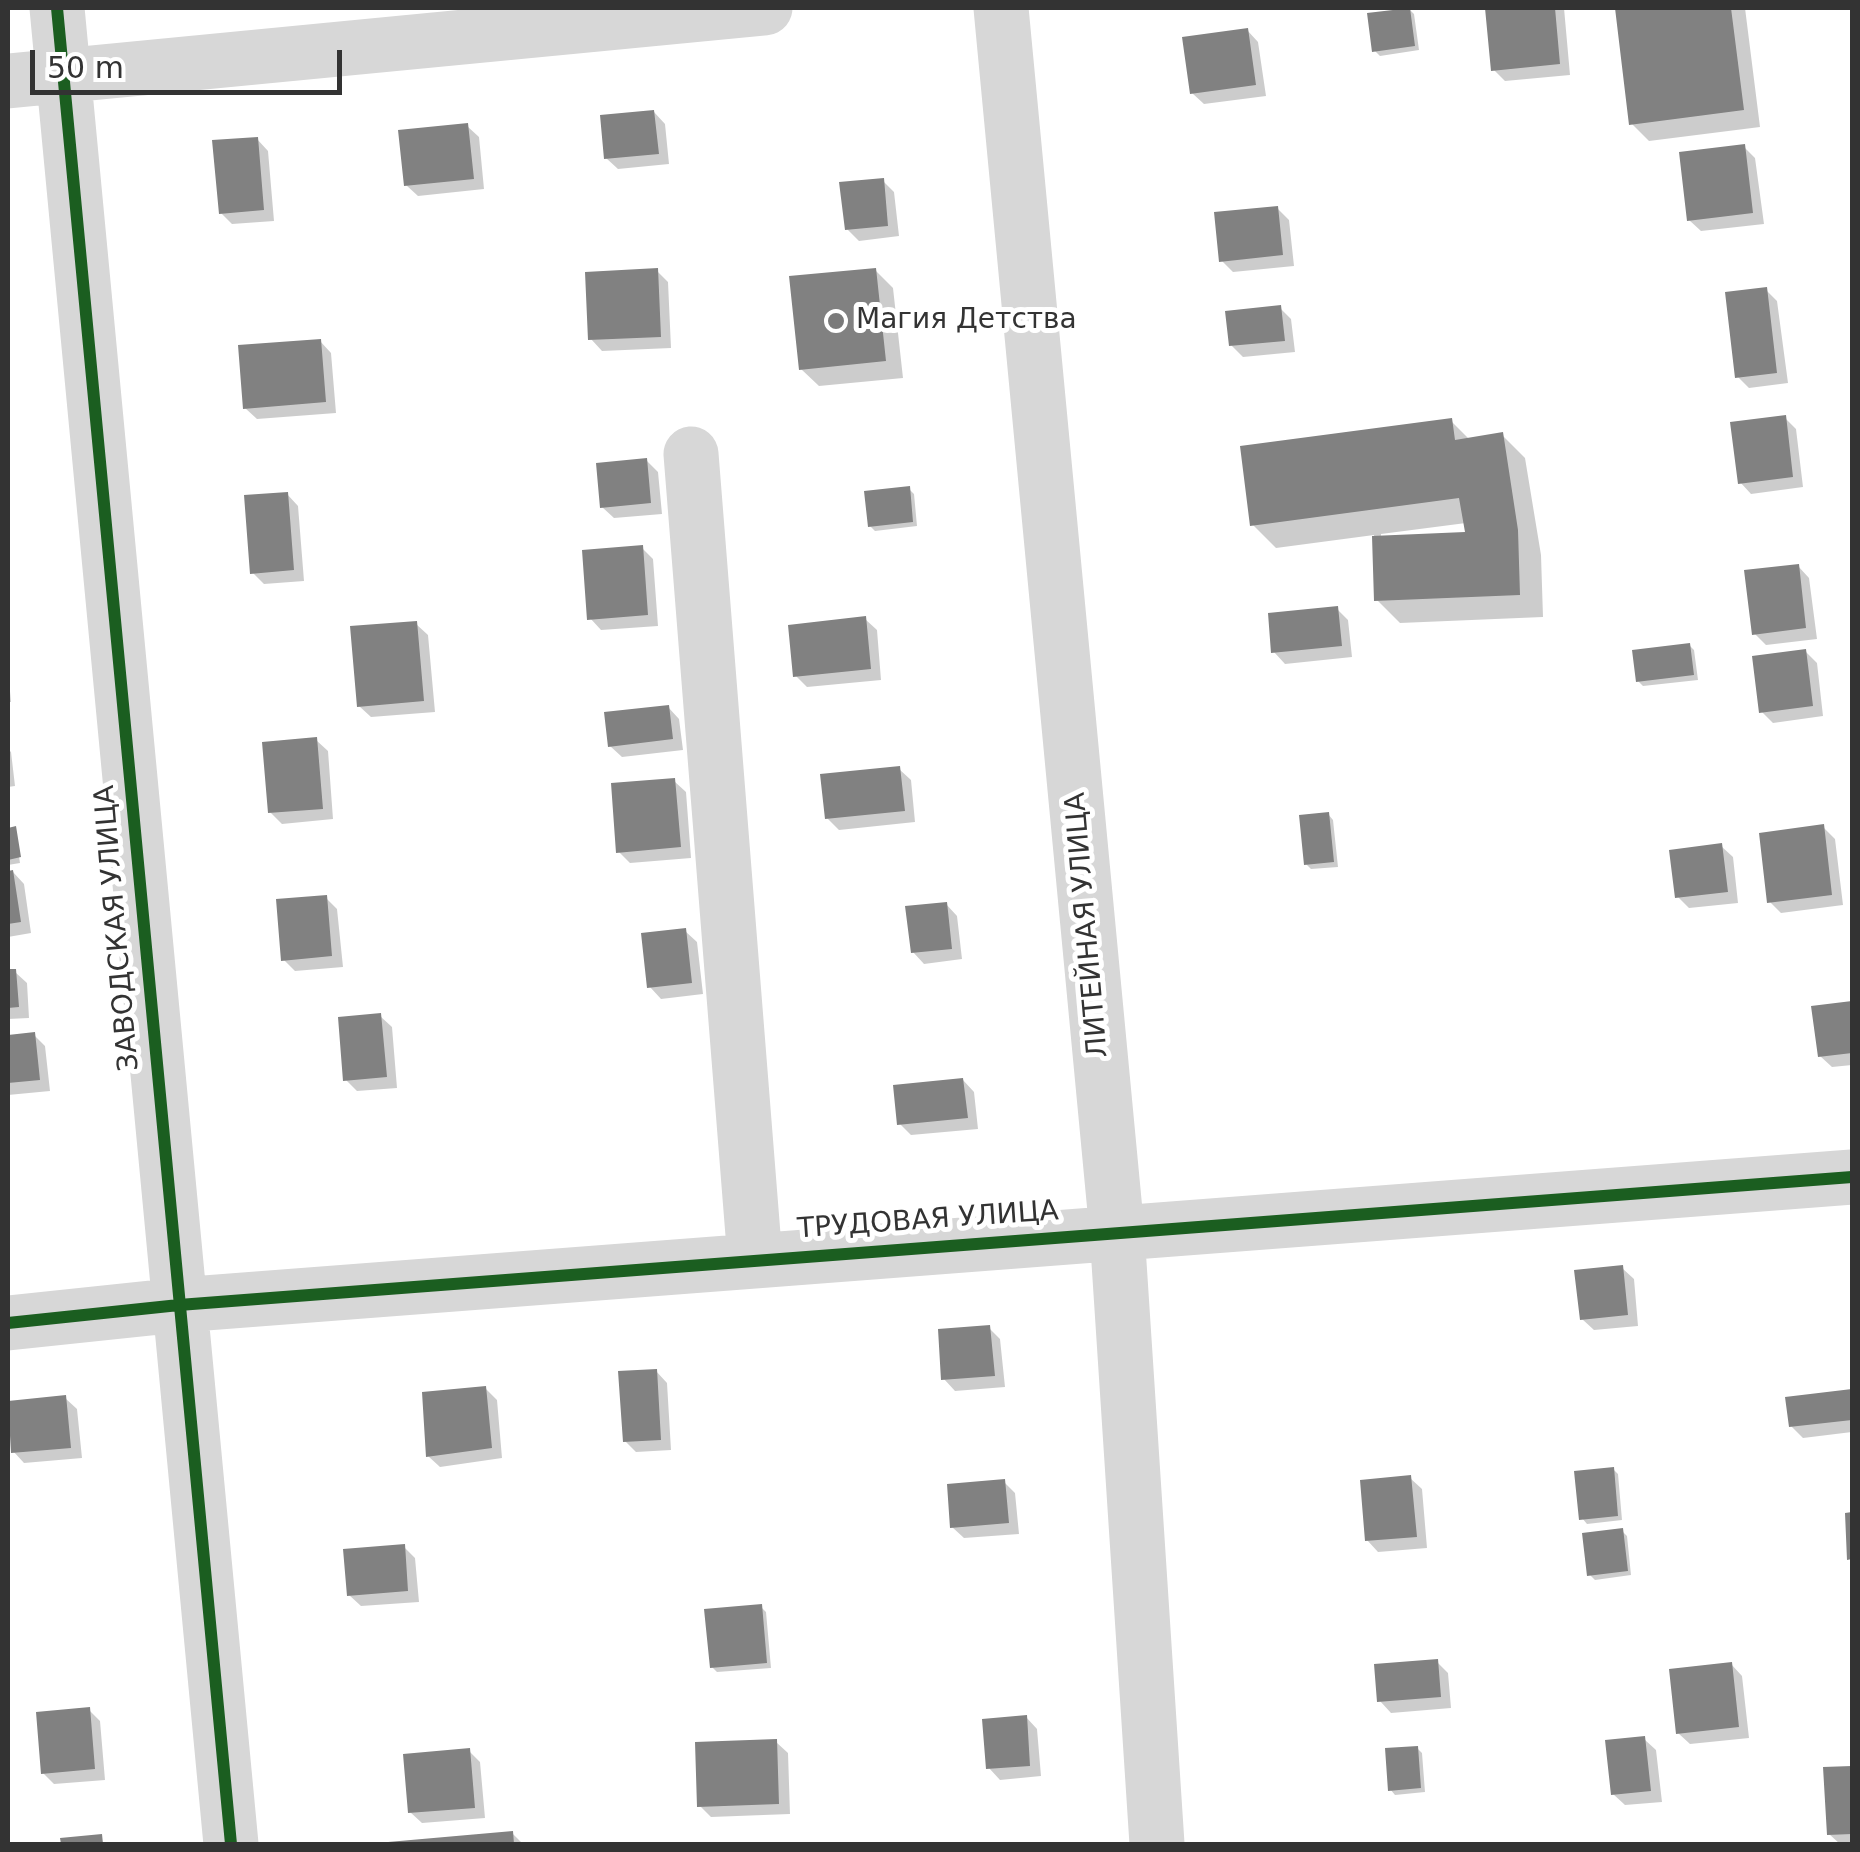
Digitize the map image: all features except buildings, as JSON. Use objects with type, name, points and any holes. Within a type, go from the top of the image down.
[{"type":"street","name":"ЗАВОДСКАЯ УЛИЦА","points":[[56,8],[231,1844]]},
{"type":"street","points":[[8,81],[765,8]]},
{"type":"street","name":"ЛИТЕЙНАЯ УЛИЦА","points":[[1001,8],[1116,1232],[1157,1844]]},
{"type":"street","points":[[691,454],[755,1260]]},
{"type":"street","name":"ТРУДОВАЯ УЛИЦА","points":[[8,1323],[179,1304],[1852,1177]]},
{"type":"cycle path","points":[[57,8],[231,1844]]},
{"type":"cycle path","points":[[8,1323],[179,1305],[1852,1177]]},
{"type":"place","name":"Магия Детства","points":[[836,321]]}]
